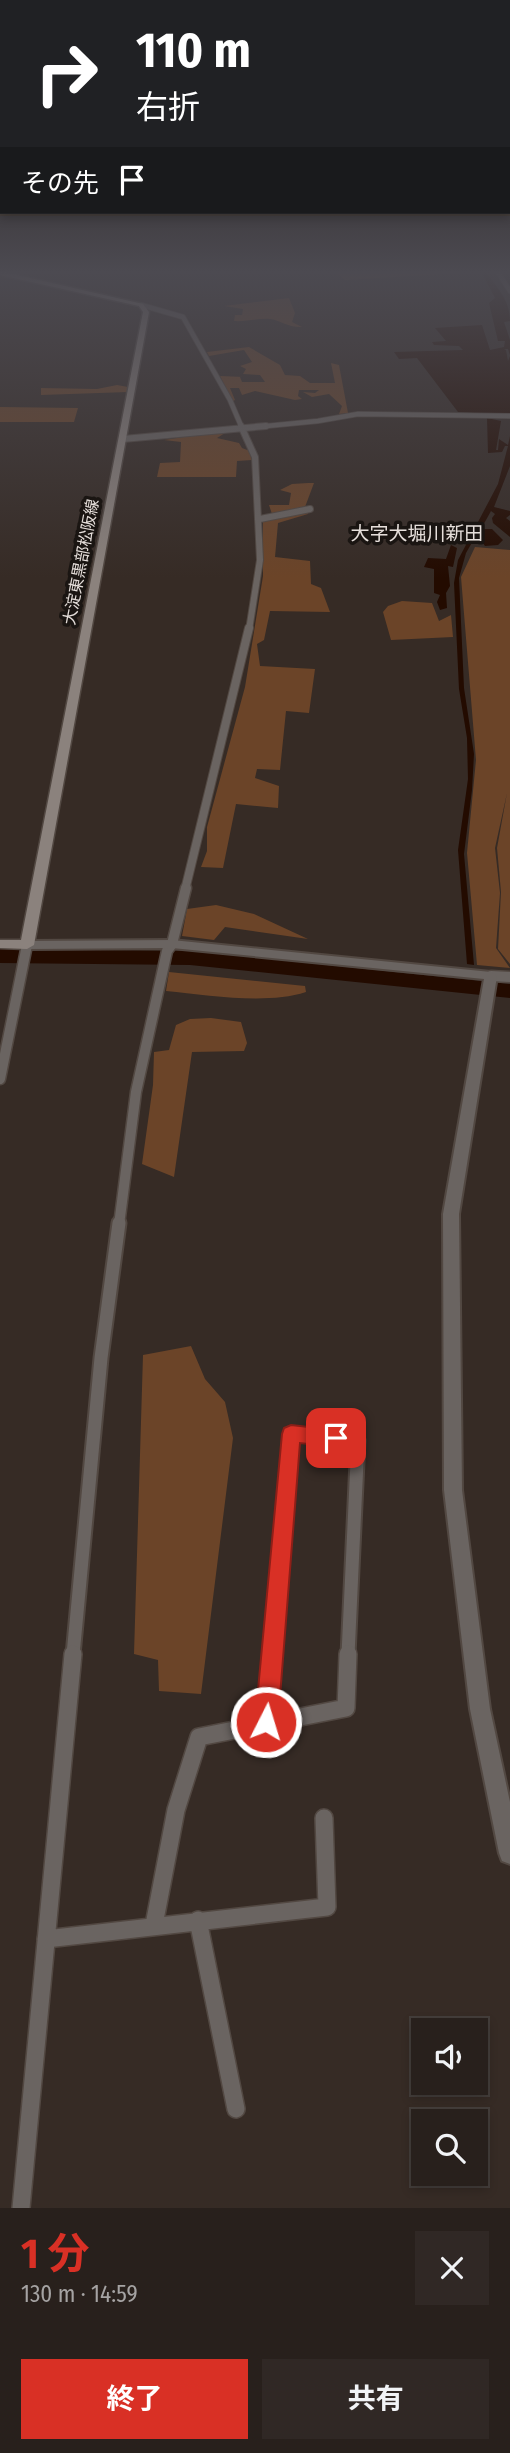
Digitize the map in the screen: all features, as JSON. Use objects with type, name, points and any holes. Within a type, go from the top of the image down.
[{"type":"main road","name":"大淀東黒部松阪線","points":[[25,952],[135,372]]},
{"type":"main road","points":[[0,944],[25,952]]},
{"type":"street","points":[[21,2208],[101,1359],[135,1092],[256,598],[260,560],[256,457],[244,427],[214,372]]},
{"type":"street","points":[[123,439],[170,437],[328,420],[358,414],[510,416]]},
{"type":"street","points":[[260,519],[310,509]]},
{"type":"street","points":[[0,1079],[25,952],[168,952],[490,984],[510,977]]},
{"type":"street","points":[[490,984],[451,1214],[453,1490],[480,1709],[510,1853]]},
{"type":"street","points":[[154,1925],[176,1810],[199,1737],[346,1708],[358,1440],[291,1434],[266,1722]]},
{"type":"street","points":[[46,1939],[327,1907],[324,1818]]},
{"type":"street","points":[[198,1920],[236,2109]]},
{"type":"shaded area","points":[[284,372],[285,375],[300,376],[310,383],[335,383],[333,372],[340,372],[348,413],[339,414],[342,406],[329,394],[312,397],[303,392],[315,393],[319,390],[299,390],[298,396],[302,399],[295,400],[255,391],[242,395],[239,388],[230,388],[235,400],[233,401],[220,376],[244,377],[240,377],[242,382],[265,382],[260,375],[243,374]]},
{"type":"shaded area","points":[[428,372],[510,372],[510,415],[458,412]]},
{"type":"shaded area","points":[[117,385],[128,387],[128,392],[41,395],[41,388],[97,389]]},
{"type":"shaded area","points":[[0,407],[78,408],[74,422],[0,422]]},
{"type":"shaded area","points":[[487,418],[501,421],[496,450],[499,439],[508,445],[510,436],[510,466],[494,507],[510,511],[506,518],[510,521],[510,537],[493,523],[495,514],[491,511],[481,529],[492,529],[503,540],[498,545],[485,546],[480,539],[481,532],[478,532],[466,553],[459,578],[464,688],[474,754],[464,854],[474,965],[467,964],[458,850],[468,779],[467,738],[459,689],[454,583],[458,560],[498,484],[508,446],[505,446],[502,452],[488,453]]},
{"type":"shaded area","points":[[241,428],[242,431],[225,433],[217,438],[239,443],[242,448],[250,451],[252,460],[237,461],[236,477],[157,477],[160,463],[180,462],[181,442],[164,440]]},
{"type":"shaded area","points":[[314,483],[305,507],[308,514],[278,523],[275,557],[310,561],[311,584],[321,588],[330,612],[270,611],[264,640],[257,644],[260,666],[315,669],[309,713],[286,711],[280,770],[257,769],[255,778],[279,786],[278,808],[236,804],[223,868],[201,867],[207,851],[207,827],[245,687],[263,576],[263,520],[273,517],[269,505],[289,505],[291,493],[280,490],[292,484]]},
{"type":"shaded area","points":[[451,545],[457,548],[453,567],[448,566],[450,586],[446,593],[447,608],[440,610],[437,602],[440,595],[434,593],[434,569],[424,567],[428,558],[446,559]]},
{"type":"shaded area","points":[[475,547],[510,550],[510,964],[498,949],[501,892],[497,848],[507,793],[495,848],[500,893],[496,948],[510,968],[477,965],[467,853],[476,760],[461,577]]},
{"type":"shaded area","points":[[402,601],[432,603],[439,621],[451,615],[453,637],[391,640],[383,612],[388,606]]},
{"type":"shaded area","points":[[216,905],[254,914],[308,939],[225,927],[214,940],[182,936],[187,909]]},
{"type":"shaded area","points":[[169,972],[305,986],[306,992],[273,998],[255,998],[166,991]]},
{"type":"shaded area","points":[[211,1018],[241,1022],[247,1043],[244,1051],[192,1052],[174,1177],[142,1164],[153,1085],[154,1052],[169,1050],[176,1025],[190,1019]]},
{"type":"shaded area","points":[[191,1346],[205,1379],[225,1402],[233,1438],[201,1694],[159,1691],[158,1660],[134,1654],[143,1355]]},
{"type":"waterway","points":[[0,956],[190,958],[510,991]]},
{"type":"district","name":"大字大堀川新田","points":[[417,533]]},
{"type":"route","points":[[266,1722],[291,1434],[336,1438]]}]
